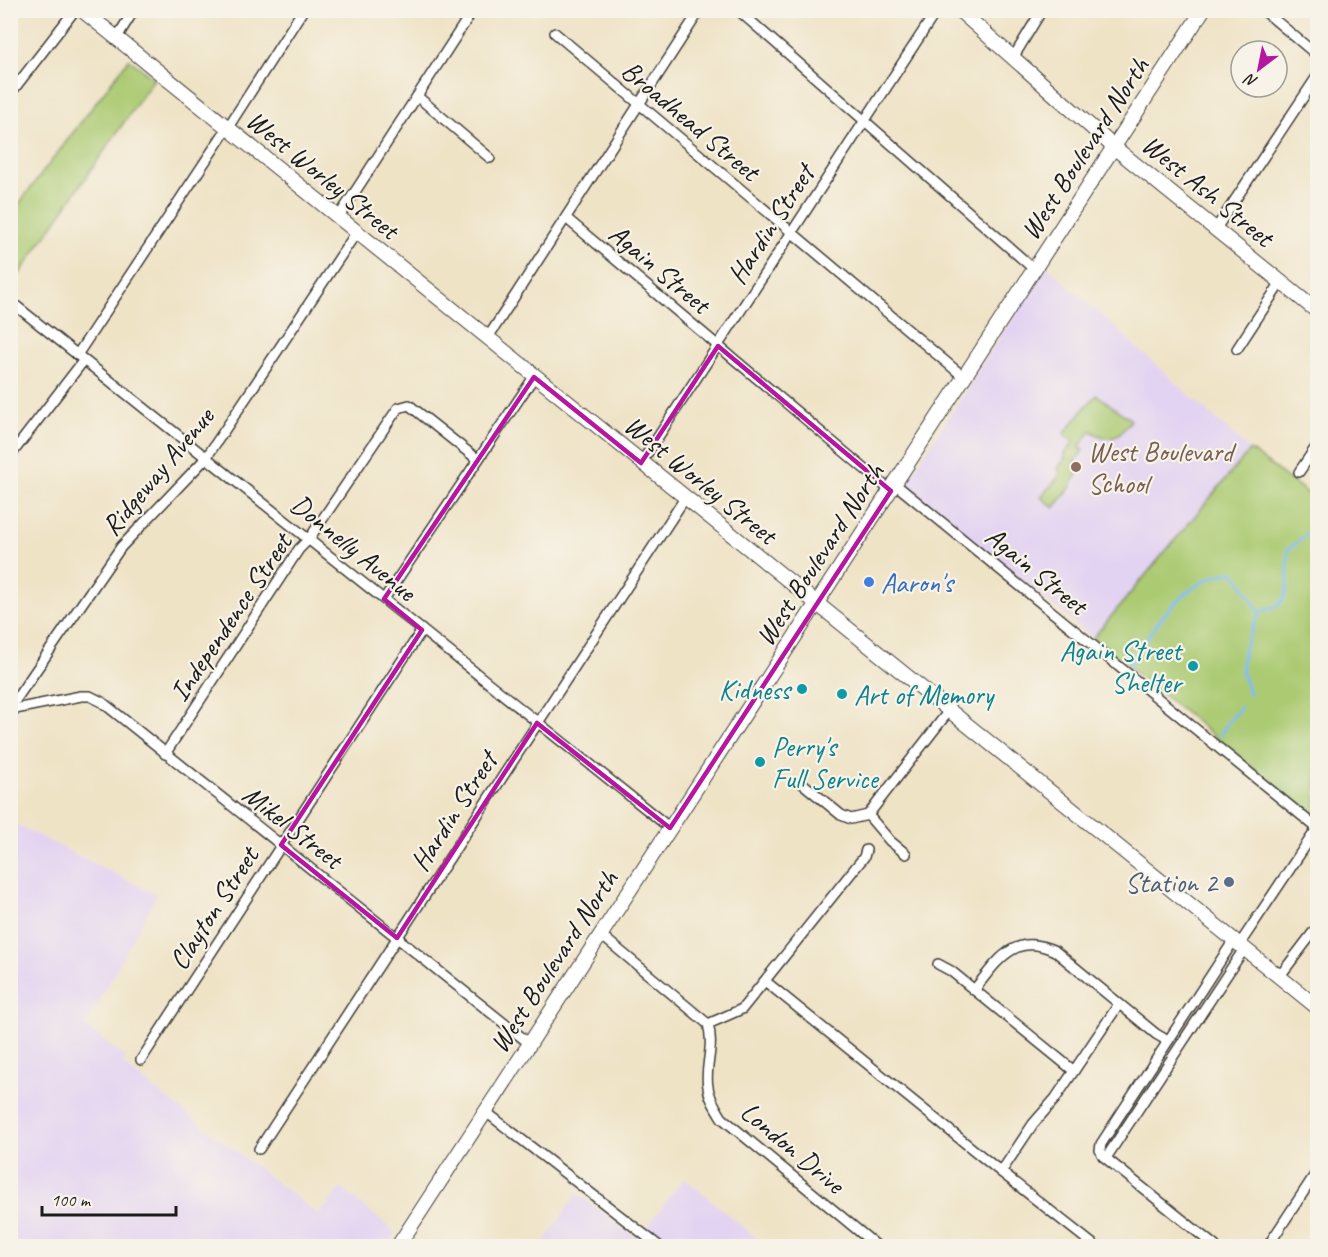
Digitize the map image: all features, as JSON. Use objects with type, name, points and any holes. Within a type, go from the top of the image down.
[{"type":"street","points":[[10,94],[75,10]]},
{"type":"street","name":"West Worley Street","points":[[82,10],[1317,1008]]},
{"type":"street","points":[[116,39],[134,10]]},
{"type":"street","points":[[10,456],[81,357],[303,10]]},
{"type":"street","points":[[338,218],[473,10]]},
{"type":"street","points":[[487,339],[699,10]]},
{"type":"street","points":[[738,10],[1035,270]]},
{"type":"street","name":"Hardin Street","points":[[641,463],[937,10]]},
{"type":"street","name":"West Ash Street","points":[[959,10],[1115,148],[1317,312]]},
{"type":"street","points":[[1013,58],[1042,10]]},
{"type":"street","name":"West Boulevard North","points":[[398,1246],[1203,10]]},
{"type":"street","points":[[1263,10],[1317,56]]},
{"type":"street","name":"Broadhead Street","points":[[555,33],[965,378]]},
{"type":"street","points":[[1215,230],[1317,75]]},
{"type":"street","points":[[418,97],[490,158]]},
{"type":"street","name":"Again Street","points":[[566,218],[718,346],[893,488],[1317,827]]},
{"type":"street","name":"Ridgeway Avenue","points":[[10,709],[121,547],[206,458],[356,233]]},
{"type":"street","points":[[1237,349],[1281,282]]},
{"type":"street","name":"Donnelly Avenue","points":[[10,301],[670,828]]},
{"type":"street","points":[[384,599],[534,377]]},
{"type":"street","name":"Independence Street","points":[[165,754],[299,549],[309,539],[398,408],[409,405],[477,459]]},
{"type":"street","points":[[1299,472],[1317,444]]},
{"type":"street","name":"Hardin Street","points":[[259,1149],[685,498]]},
{"type":"street","name":"Clayton Street","points":[[141,1060],[422,630]]},
{"type":"street","name":"Mikel Street","points":[[10,709],[90,696],[102,702],[530,1044]]},
{"type":"street","points":[[802,783],[841,815],[851,819],[868,814],[948,712]]},
{"type":"street","points":[[868,814],[890,841],[906,854]]},
{"type":"street","points":[[1106,1158],[1239,945],[1317,827]]},
{"type":"street","points":[[601,935],[708,1024],[742,1009],[864,857],[866,850]]},
{"type":"street","points":[[1279,977],[1317,926]]},
{"type":"street","points":[[974,990],[1008,951],[1026,945],[1035,945],[1055,951],[1156,1034],[1168,1041]]},
{"type":"street","points":[[1215,1246],[1106,1158],[1100,1150],[1101,1144],[1168,1041],[1239,945]]},
{"type":"street","points":[[938,964],[951,971],[1074,1071]]},
{"type":"street","points":[[765,981],[1095,1246]]},
{"type":"street","points":[[1001,1172],[1033,1124],[1055,1099],[1119,1004]]},
{"type":"street","name":"London Drive","points":[[708,1024],[711,1046],[707,1086],[722,1118],[877,1246]]},
{"type":"street","points":[[486,1112],[659,1246]]},
{"type":"street","points":[[1268,1246],[1317,1170]]},
{"type":"highlighted area","points":[[718,346],[891,491],[670,828],[537,723],[397,938],[281,845],[422,630],[384,599],[534,377],[641,463]]},
{"type":"shaded area","name":"West Boulevard School","points":[[1046,265],[1250,450],[1093,638],[905,485]]},
{"type":"shaded area","points":[[11,822],[157,895],[85,1026],[126,1058],[122,1064],[319,1215],[341,1188],[396,1233],[388,1246],[11,1246]]},
{"type":"shaded area","points":[[684,1178],[766,1246],[542,1246],[577,1193],[638,1239]]},
{"type":"green space","points":[[129,59],[154,79],[11,286],[11,214]]},
{"type":"green space","points":[[1097,395],[1131,420],[1114,438],[1104,437],[1091,431],[1079,447],[1084,450],[1075,461],[1078,464],[1073,482],[1054,508],[1041,497],[1060,475],[1058,468],[1074,442],[1064,434]]},
{"type":"green space","points":[[1250,450],[1317,500],[1316,819],[1093,638]]},
{"type":"waterway","points":[[1250,695],[1243,675],[1244,649],[1260,613],[1278,605],[1286,594],[1288,550],[1318,525]]},
{"type":"waterway","points":[[1129,667],[1159,621],[1171,607],[1185,594],[1216,576],[1233,572],[1260,613]]},
{"type":"waterway","points":[[1113,680],[1121,676]]},
{"type":"waterway","points":[[1220,736],[1241,707]]},
{"type":"place","name":"West Boulevard School","points":[[1076,467]]},
{"type":"place","name":"Aaron's","points":[[869,582]]},
{"type":"place","name":"Again Street Shelter","points":[[1193,666]]},
{"type":"place","name":"Kidness","points":[[802,689]]},
{"type":"place","name":"Art of Memory","points":[[842,694]]},
{"type":"place","name":"Perry's Full Service","points":[[760,762]]},
{"type":"place","name":"Station 2","points":[[1229,882]]}]
